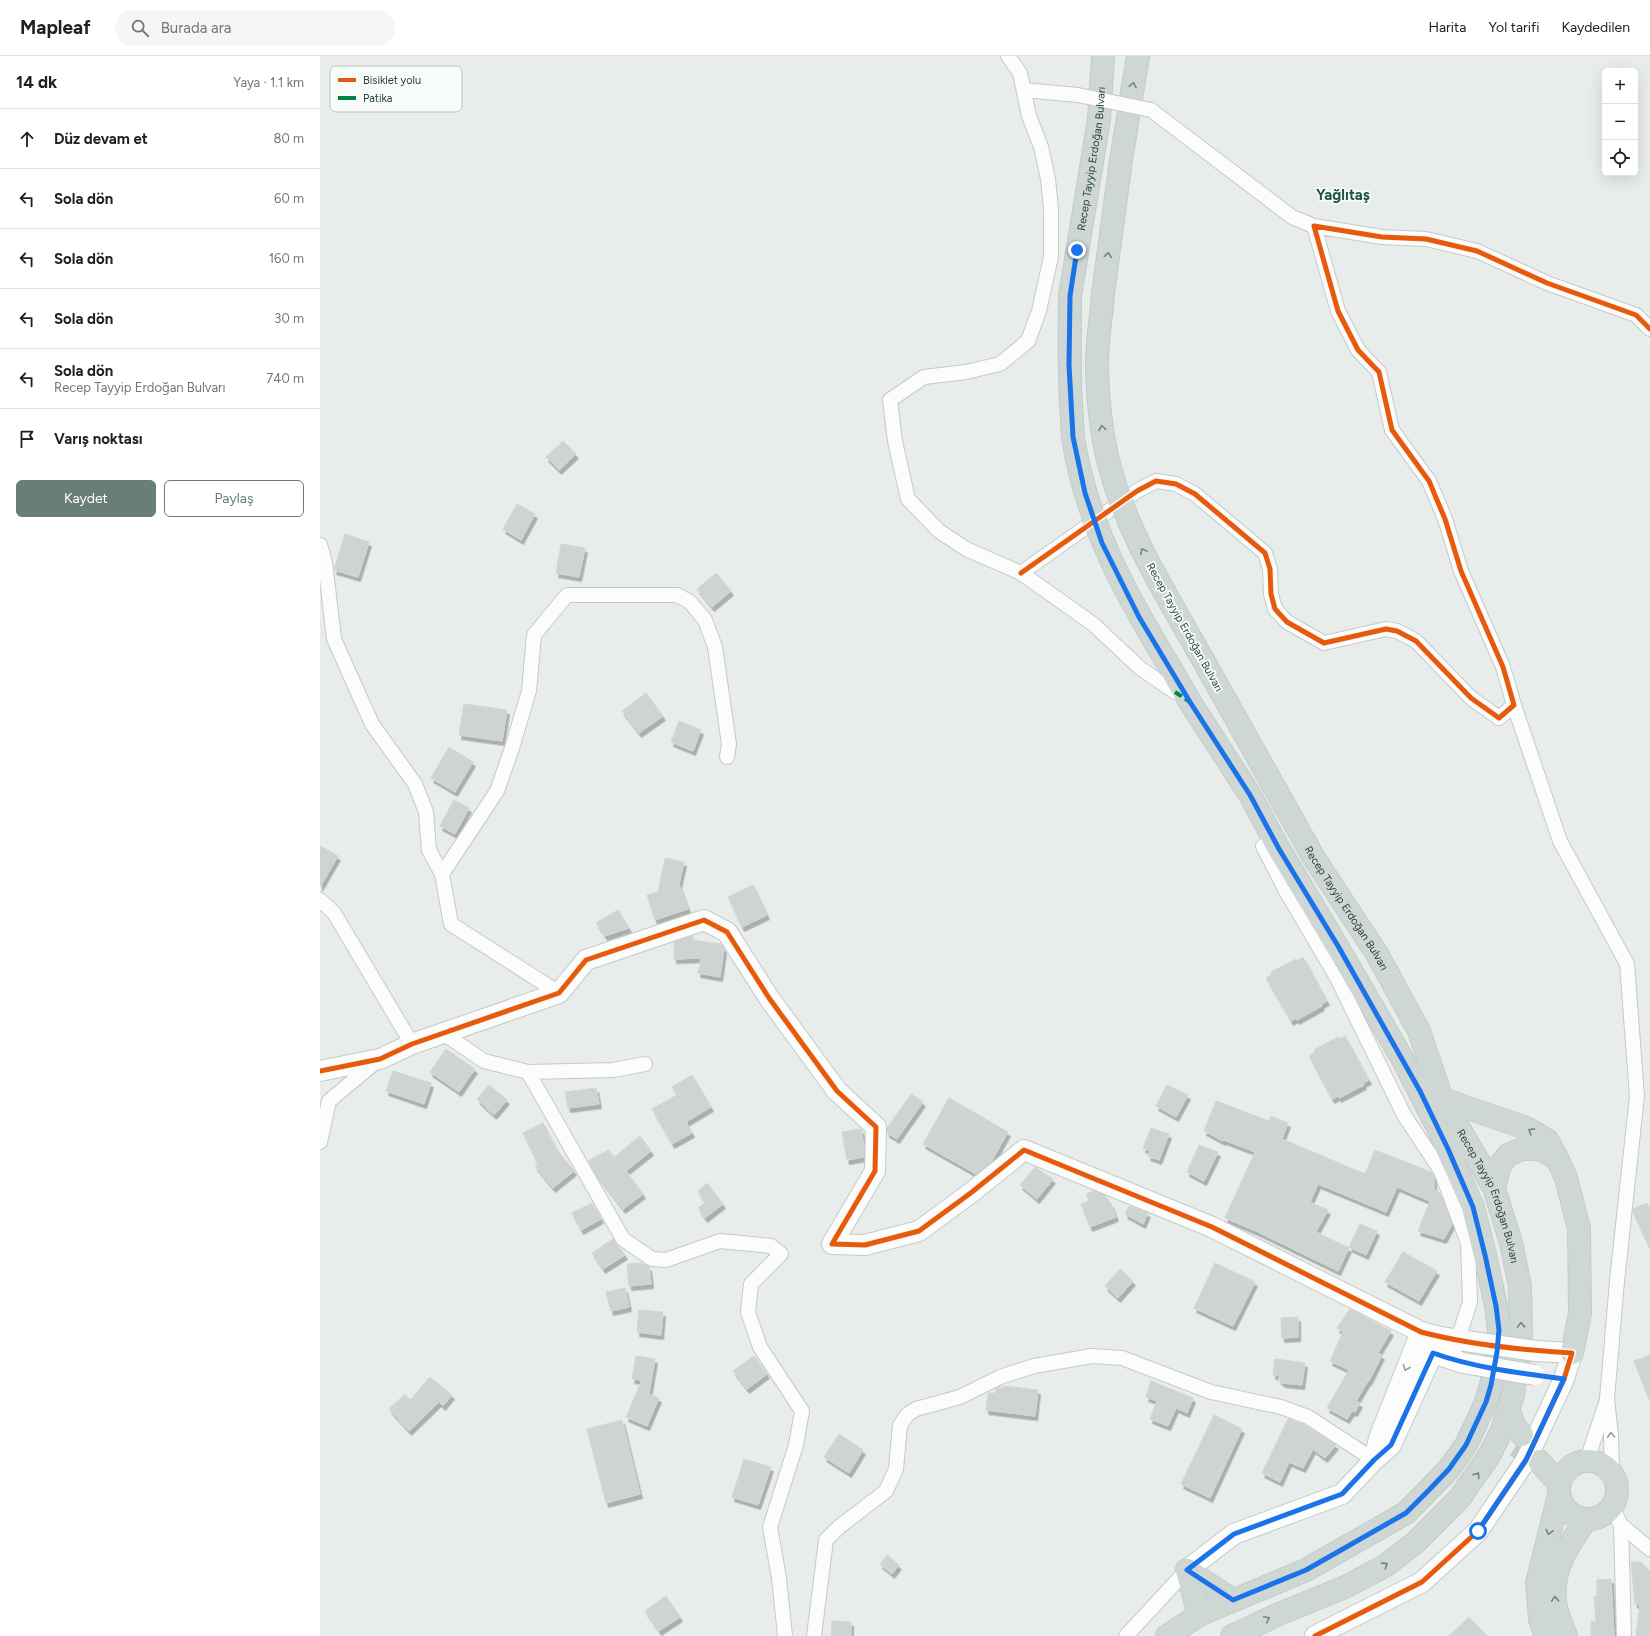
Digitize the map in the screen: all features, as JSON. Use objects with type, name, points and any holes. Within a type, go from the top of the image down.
[{"type":"main road","name":"Recep Tayyip Erdoğan Bulvarı","points":[[1103,56],[1099,118],[1070,296],[1069,365],[1073,437],[1085,493],[1102,543],[1139,617],[1190,702],[1250,795],[1279,849],[1338,946],[1402,1058],[1435,1121],[1473,1207],[1496,1306],[1499,1330],[1496,1359],[1491,1385],[1486,1402],[1466,1445],[1449,1469],[1406,1513],[1306,1570],[1199,1615],[1167,1636]]},
{"type":"main road","name":"Recep Tayyip Erdoğan Bulvarı","points":[[1138,56],[1121,160],[1103,294],[1097,370],[1101,420],[1107,456],[1118,495],[1133,532],[1162,588],[1314,858],[1377,954],[1419,1031],[1442,1100],[1494,1188],[1511,1243],[1520,1286],[1522,1335],[1517,1376],[1508,1410],[1511,1441],[1489,1456],[1475,1479],[1459,1499],[1416,1542],[1385,1566],[1345,1588],[1279,1614],[1232,1636]]},
{"type":"main road","points":[[1442,1100],[1526,1128],[1547,1140],[1557,1158],[1566,1178],[1579,1228],[1580,1313],[1572,1353]]},
{"type":"main road","points":[[1494,1188],[1500,1165],[1508,1155],[1522,1149],[1539,1148],[1557,1158]]},
{"type":"main road","points":[[1542,1456],[1569,1477]]},
{"type":"main road","points":[[1546,1636],[1540,1618],[1537,1583],[1569,1477],[1596,1461],[1605,1465],[1612,1472],[1616,1480],[1618,1489],[1616,1498],[1617,1516],[1606,1513],[1597,1518],[1588,1519],[1577,1517],[1569,1512],[1562,1504],[1569,1477]]},
{"type":"main road","points":[[1566,1636],[1556,1606],[1555,1585],[1558,1567],[1568,1545],[1588,1519]]},
{"type":"main road","points":[[1187,1570],[1233,1600]]},
{"type":"main road","points":[[1187,1570],[1199,1615]]},
{"type":"street","points":[[1008,56],[1020,73],[1030,116],[1041,147],[1048,179],[1051,209],[1051,257],[1039,311],[1028,341],[1000,364],[966,372],[924,377],[890,400],[895,441],[908,499],[939,532],[966,549],[1021,573],[1093,624],[1140,668],[1175,692]]},
{"type":"street","points":[[1024,90],[1078,96],[1151,110],[1292,217],[1314,226],[1382,237],[1426,239],[1477,251],[1547,283],[1636,315],[1650,329]]},
{"type":"street","points":[[1314,226],[1338,311],[1358,350],[1379,372],[1392,430],[1429,481],[1445,519],[1461,571],[1503,667],[1514,705],[1560,841],[1627,964],[1637,1096],[1617,1280],[1607,1399],[1611,1435],[1612,1472]]},
{"type":"street","points":[[1021,573],[1138,491],[1156,481],[1176,484],[1195,494],[1266,553],[1270,569],[1271,594],[1275,609],[1287,622],[1324,643],[1386,629],[1397,630],[1416,641],[1471,698],[1499,718],[1514,705]]},
{"type":"street","points":[[320,545],[325,562],[334,639],[372,724],[415,784],[426,812],[429,850],[442,874],[451,924],[559,993]]},
{"type":"street","points":[[442,874],[497,791],[529,691],[534,635],[567,595],[677,595],[690,602],[705,620],[716,647],[729,744],[727,757]]},
{"type":"street","points":[[1126,1636],[1187,1570],[1234,1534],[1342,1494],[1374,1460],[1391,1445],[1453,1349],[1470,1302],[1468,1243],[1442,1171],[1404,1115],[1337,978],[1286,891],[1263,846]]},
{"type":"street","points":[[320,900],[334,913],[412,1044]]},
{"type":"street","points":[[320,1072],[380,1059],[412,1044],[559,993],[586,960],[704,920],[727,932],[770,998],[837,1091],[876,1127],[875,1171],[832,1244],[865,1245],[919,1232],[1024,1150],[1212,1227],[1453,1349],[1534,1375],[1564,1379]]},
{"type":"street","points":[[443,1033],[484,1061],[528,1072],[613,1070],[646,1064]]},
{"type":"street","points":[[320,1142],[329,1101],[380,1059]]},
{"type":"street","points":[[528,1072],[623,1238],[652,1259],[666,1260],[720,1241],[771,1246],[781,1254],[751,1284],[748,1312],[760,1347],[802,1411],[796,1446],[770,1527],[779,1578],[785,1636]]},
{"type":"street","points":[[1374,1460],[1378,1438],[1420,1332]]},
{"type":"street","points":[[1315,1636],[1422,1582],[1478,1531],[1526,1460],[1564,1379],[1572,1353],[1453,1349]]},
{"type":"street","points":[[814,1636],[826,1540],[839,1527],[886,1491],[896,1469],[900,1425],[907,1415],[916,1409],[960,1397],[1000,1377],[1034,1366],[1092,1356],[1122,1358],[1211,1392],[1281,1407],[1308,1417],[1374,1460]]},
{"type":"street","points":[[1569,1477],[1607,1399]]},
{"type":"street","points":[[1617,1516],[1650,1550]]},
{"type":"street","points":[[1617,1516],[1624,1636]]},
{"type":"building","points":[[563,441],[576,454],[559,470],[546,457]]},
{"type":"building","points":[[517,504],[535,514],[521,540],[503,529]]},
{"type":"building","points":[[345,534],[369,542],[358,577],[334,570]]},
{"type":"building","points":[[561,544],[585,548],[579,577],[556,573]]},
{"type":"building","points":[[716,573],[731,591],[712,607],[697,589]]},
{"type":"building","points":[[646,693],[663,716],[639,733],[622,711]]},
{"type":"building","points":[[464,704],[507,710],[502,741],[459,735]]},
{"type":"building","points":[[679,721],[701,730],[693,751],[671,742]]},
{"type":"building","points":[[449,747],[473,762],[455,792],[431,778]]},
{"type":"building","points":[[454,800],[469,808],[455,834],[440,826]]},
{"type":"building","points":[[320,846],[338,856],[320,887]]},
{"type":"building","points":[[665,858],[684,862],[679,884],[688,909],[655,920],[647,895],[658,892]]},
{"type":"building","points":[[753,885],[767,915],[742,927],[728,897]]},
{"type":"building","points":[[618,910],[629,928],[605,936],[596,923]]},
{"type":"building","points":[[693,936],[693,940],[721,944],[724,949],[720,977],[698,973],[701,958],[674,959],[674,942]]},
{"type":"building","points":[[1303,957],[1327,1001],[1321,1004],[1322,1006],[1297,1020],[1296,1018],[1291,1021],[1266,978],[1272,974],[1271,972]]},
{"type":"building","points":[[1345,1036],[1369,1080],[1363,1083],[1364,1085],[1339,1098],[1338,1096],[1332,1099],[1309,1056],[1315,1052],[1314,1050],[1338,1037],[1339,1039]]},
{"type":"building","points":[[446,1049],[475,1069],[459,1092],[430,1072]]},
{"type":"building","points":[[393,1071],[431,1083],[424,1104],[386,1091]]},
{"type":"building","points":[[692,1075],[711,1107],[686,1122],[692,1133],[672,1144],[652,1109],[677,1095],[672,1087]]},
{"type":"building","points":[[489,1085],[507,1100],[494,1115],[477,1099]]},
{"type":"building","points":[[1167,1085],[1188,1095],[1176,1117],[1156,1106]]},
{"type":"building","points":[[596,1088],[599,1104],[568,1108],[565,1092]]},
{"type":"building","points":[[911,1094],[923,1102],[897,1139],[887,1133],[887,1128]]},
{"type":"building","points":[[949,1098],[1008,1132],[991,1162],[976,1174],[923,1144]]},
{"type":"building","points":[[1216,1101],[1269,1121],[1271,1116],[1288,1123],[1282,1139],[1365,1174],[1375,1150],[1431,1172],[1434,1176],[1434,1190],[1440,1193],[1452,1224],[1444,1239],[1418,1231],[1430,1201],[1397,1187],[1386,1212],[1318,1184],[1310,1202],[1328,1210],[1316,1232],[1349,1248],[1338,1271],[1258,1232],[1225,1218],[1255,1152],[1224,1140],[1223,1141],[1204,1131]]},
{"type":"building","points":[[543,1123],[556,1149],[574,1171],[553,1188],[535,1166],[538,1164],[523,1133]]},
{"type":"building","points":[[1151,1128],[1169,1134],[1159,1160],[1148,1156],[1150,1151],[1143,1148]]},
{"type":"building","points":[[861,1129],[864,1157],[847,1160],[842,1132]]},
{"type":"building","points":[[640,1136],[651,1151],[626,1171],[643,1194],[623,1209],[588,1161],[609,1150],[613,1158]]},
{"type":"building","points":[[1199,1145],[1218,1152],[1204,1181],[1187,1172]]},
{"type":"building","points":[[1035,1167],[1053,1179],[1037,1199],[1020,1185]]},
{"type":"building","points":[[707,1183],[723,1204],[705,1218],[698,1208],[705,1203],[698,1191]]},
{"type":"building","points":[[1094,1191],[1105,1195],[1108,1204],[1111,1203],[1116,1217],[1090,1227],[1081,1204],[1089,1201],[1086,1194]]},
{"type":"building","points":[[592,1203],[601,1219],[581,1230],[572,1213]]},
{"type":"building","points":[[1647,1203],[1650,1209],[1650,1249],[1633,1212],[1633,1209]]},
{"type":"building","points":[[1129,1206],[1148,1213],[1143,1224],[1125,1214]]},
{"type":"building","points":[[1360,1224],[1377,1231],[1366,1255],[1349,1247]]},
{"type":"building","points":[[613,1239],[625,1255],[603,1269],[592,1253]]},
{"type":"building","points":[[1403,1252],[1437,1271],[1419,1301],[1385,1282]]},
{"type":"building","points":[[642,1263],[649,1267],[651,1284],[629,1286],[627,1264]]},
{"type":"building","points":[[1215,1263],[1255,1282],[1233,1326],[1194,1308]]},
{"type":"building","points":[[1120,1269],[1133,1281],[1118,1298],[1105,1286]]},
{"type":"building","points":[[625,1288],[629,1307],[611,1311],[606,1292]]},
{"type":"building","points":[[1350,1309],[1391,1331],[1378,1353],[1382,1355],[1369,1381],[1356,1401],[1360,1403],[1355,1412],[1352,1411],[1347,1419],[1327,1408],[1349,1370],[1330,1361],[1343,1332],[1337,1328]]},
{"type":"building","points":[[639,1310],[663,1312],[661,1335],[637,1332]]},
{"type":"building","points":[[1298,1317],[1298,1337],[1282,1338],[1281,1318]]},
{"type":"building","points":[[1650,1355],[1650,1399],[1649,1399],[1634,1361]]},
{"type":"building","points":[[636,1356],[655,1359],[649,1394],[659,1398],[647,1426],[626,1417],[642,1380],[632,1379]]},
{"type":"building","points":[[754,1356],[767,1374],[747,1389],[733,1371]]},
{"type":"building","points":[[1275,1359],[1305,1363],[1302,1385],[1283,1383],[1279,1380],[1279,1375],[1273,1375]]},
{"type":"building","points":[[430,1377],[452,1395],[443,1406],[439,1402],[409,1431],[389,1409],[405,1394],[410,1400]]},
{"type":"building","points":[[1151,1381],[1193,1398],[1187,1413],[1176,1408],[1168,1426],[1150,1419],[1157,1401],[1146,1397]]},
{"type":"building","points":[[1004,1386],[1038,1390],[1035,1416],[986,1410],[988,1393],[996,1393],[996,1388],[1004,1388]]},
{"type":"building","points":[[1214,1415],[1242,1429],[1210,1498],[1181,1484]]},
{"type":"building","points":[[1288,1419],[1304,1425],[1336,1445],[1325,1458],[1313,1449],[1303,1468],[1289,1462],[1280,1482],[1262,1473]]},
{"type":"building","points":[[622,1420],[640,1494],[606,1503],[587,1429]]},
{"type":"building","points":[[839,1434],[863,1450],[849,1473],[824,1457]]},
{"type":"building","points":[[744,1459],[771,1467],[758,1505],[732,1497]]},
{"type":"building","points":[[887,1555],[899,1565],[892,1574],[880,1564]]},
{"type":"building","points":[[1631,1562],[1641,1562],[1650,1571],[1650,1636],[1636,1636],[1640,1604],[1635,1604]]},
{"type":"building","points":[[1611,1579],[1614,1636],[1591,1636],[1591,1621],[1596,1621],[1594,1596],[1597,1596],[1597,1580]]},
{"type":"building","points":[[666,1596],[680,1617],[659,1631],[645,1611]]},
{"type":"building","points":[[1469,1617],[1487,1636],[1449,1636]]},
{"type":"building","points":[[832,1621],[851,1622],[851,1636],[831,1636]]},
{"type":"tunnel","points":[[1516,1446],[1539,1461]]},
{"type":"marked path","points":[[1175,692],[1190,702]]},
{"type":"cycle path","points":[[1021,573],[1137,491],[1156,481],[1176,484],[1195,494],[1265,553],[1270,569],[1271,594],[1275,609],[1287,622],[1324,643],[1386,629],[1397,631],[1416,641],[1471,698],[1499,718],[1514,705],[1503,667],[1461,571],[1445,519],[1429,481],[1392,430],[1379,372],[1358,350],[1338,311],[1314,226],[1382,237],[1426,239],[1477,251],[1547,283],[1636,315],[1650,329]]},
{"type":"cycle path","points":[[320,1071],[380,1059],[412,1044],[559,993],[586,960],[704,920],[727,932],[769,998],[837,1091],[876,1127],[875,1171],[832,1244],[865,1245],[919,1231],[972,1192],[1024,1150],[1212,1227],[1421,1332],[1439,1337],[1496,1346],[1572,1353],[1564,1379],[1526,1460],[1478,1531],[1422,1582],[1315,1636]]},
{"type":"district","name":"Yağlıtaş","points":[[1343,195]]},
{"type":"route","points":[[1077,250],[1070,296],[1069,365],[1073,437],[1085,493],[1102,543],[1139,617],[1190,702],[1250,795],[1279,849],[1338,946],[1379,1021],[1420,1091],[1448,1149],[1473,1207],[1496,1306],[1499,1330],[1497,1352],[1491,1385],[1486,1402],[1466,1445],[1449,1469],[1406,1513],[1306,1570],[1233,1600],[1187,1570],[1234,1534],[1342,1494],[1374,1460],[1391,1445],[1433,1353],[1462,1363],[1534,1375],[1564,1379],[1526,1460],[1478,1531]]}]
